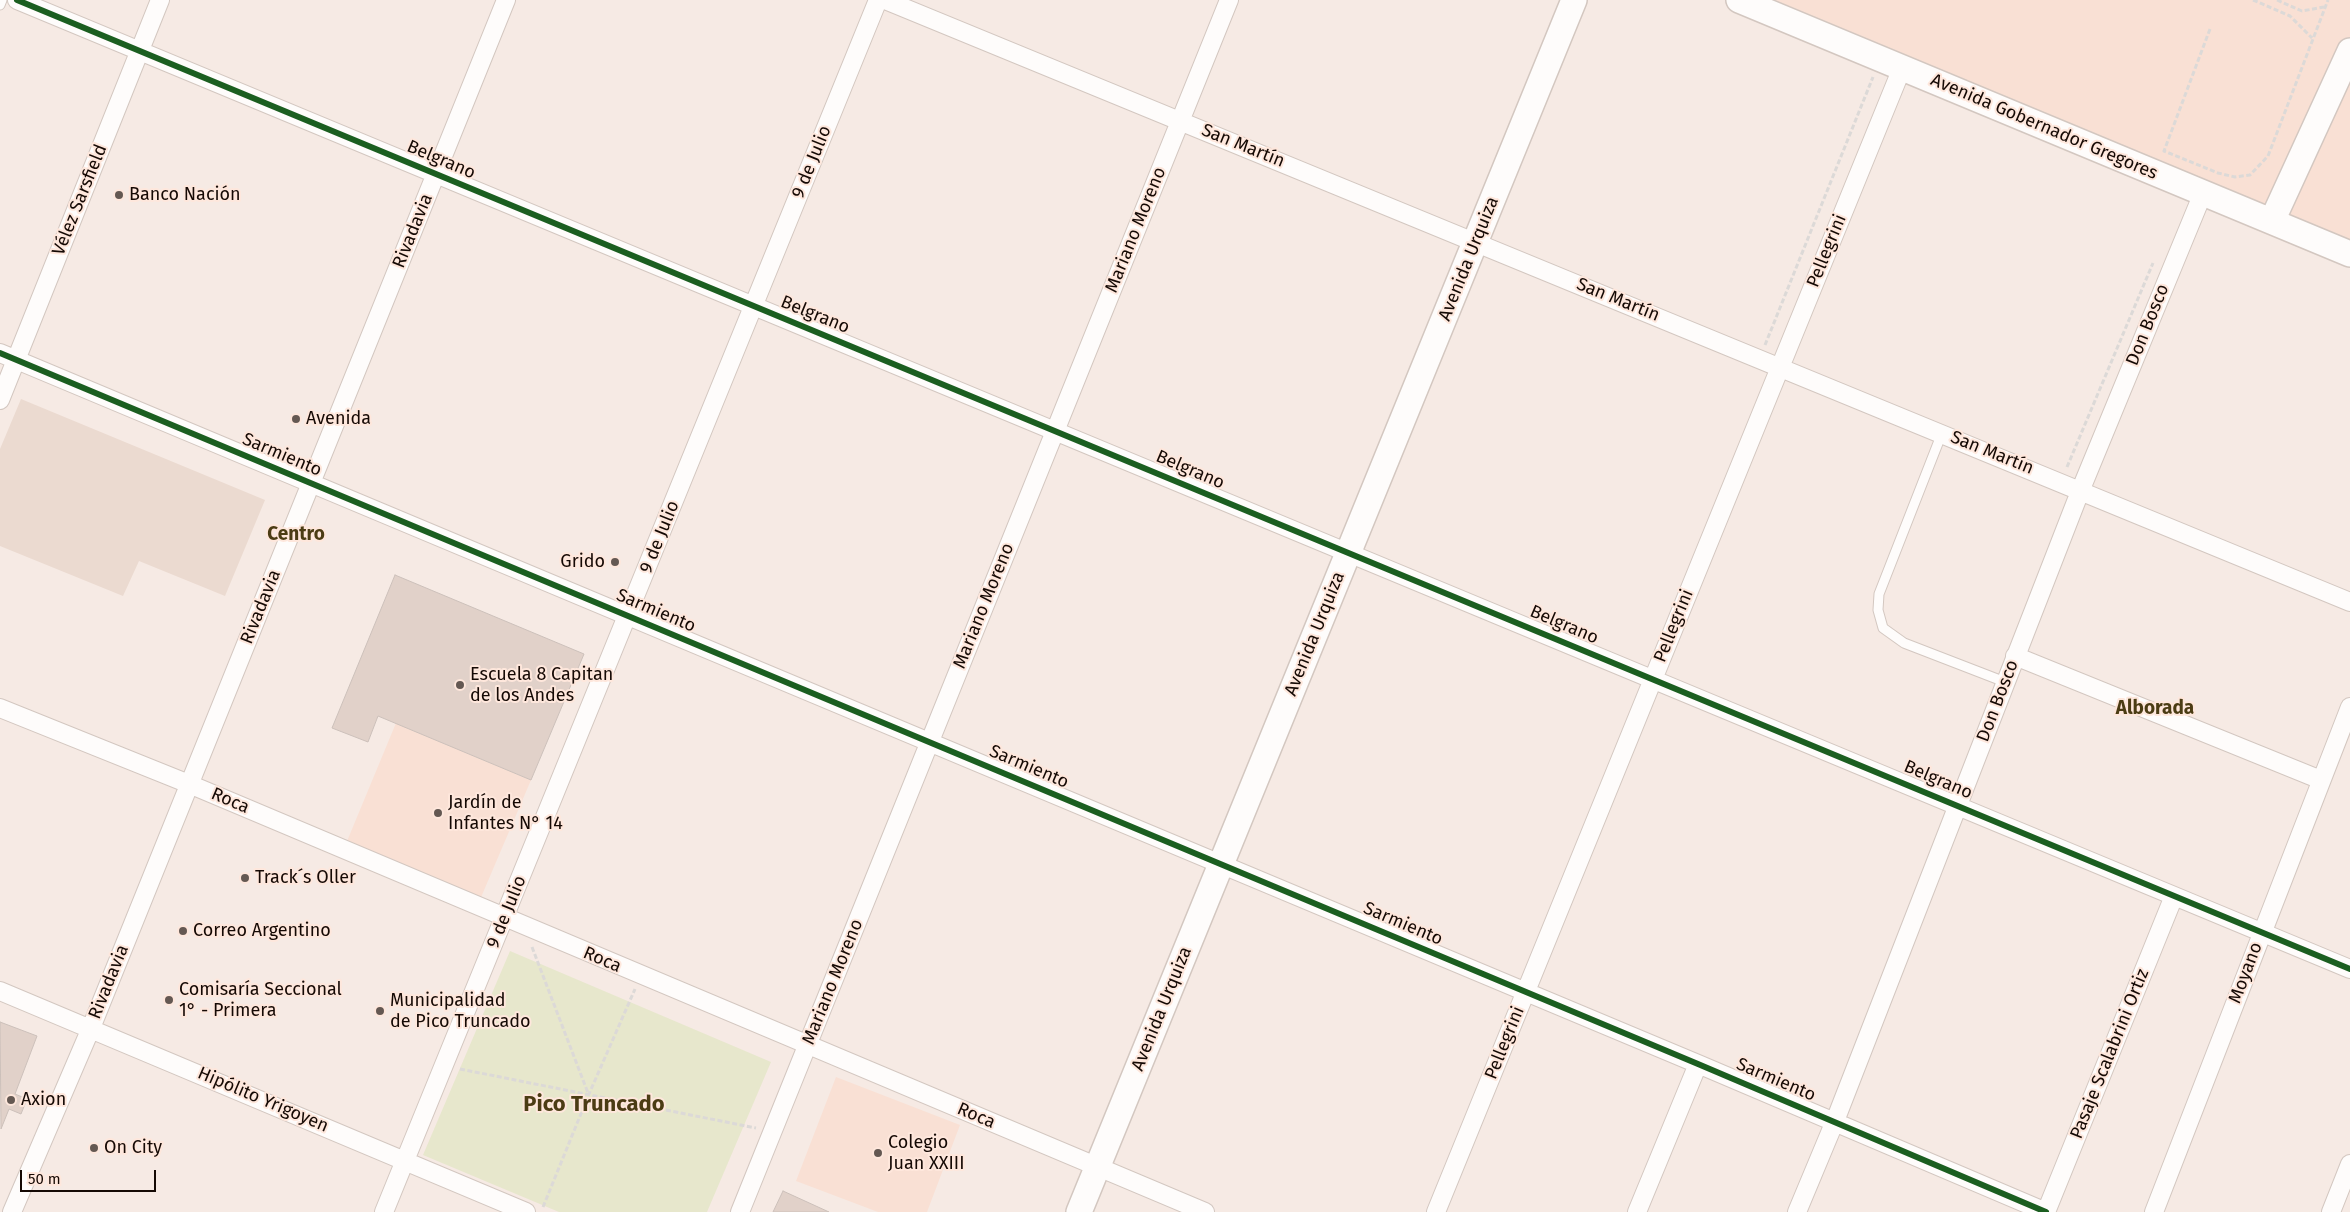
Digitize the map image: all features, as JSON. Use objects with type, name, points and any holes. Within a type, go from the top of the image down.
[{"type":"street","name":"Belgrano","points":[[17,0],[2350,969]]},
{"type":"street","name":"Vélez Sarsfield","points":[[0,400],[160,0]]},
{"type":"street","name":"Rivadavia","points":[[12,1212],[91,1028],[506,0]]},
{"type":"street","name":"9 de Julio","points":[[384,1212],[878,0]]},
{"type":"street","name":"San Martín","points":[[884,0],[2081,489],[2350,602]]},
{"type":"street","name":"Mariano Moreno","points":[[740,1212],[1229,0]]},
{"type":"street","name":"Avenida Urquiza","points":[[1080,1212],[1574,0]]},
{"type":"street","name":"Avenida Gobernador Gregores","points":[[1739,0],[2350,254]]},
{"type":"street","points":[[2272,221],[2350,51]]},
{"type":"street","name":"Pellegrini","points":[[1436,1212],[1902,68]]},
{"type":"street","name":"Don Bosco","points":[[1797,1212],[1835,1121],[2081,489],[2203,193]]},
{"type":"street","name":"Sarmiento","points":[[0,353],[1835,1121],[2046,1212]]},
{"type":"street","points":[[2016,656],[2321,780]]},
{"type":"street","name":"Moyano","points":[[2154,1212],[2350,706]]},
{"type":"street","name":"Roca","points":[[0,708],[189,784],[1205,1212]]},
{"type":"street","name":"Pasaje Scalabrini Ortiz","points":[[2046,1212],[2174,896]]},
{"type":"street","name":"Hipólito Yrigoyen","points":[[0,991],[526,1212]]},
{"type":"street","points":[[1638,1212],[1698,1064]]},
{"type":"street","points":[[2331,1212],[2350,1164]]},
{"type":"lane","points":[[0,5],[2,0]]},
{"type":"lane","points":[[1942,433],[1879,594],[1878,610],[1884,628],[1904,643],[2005,682]]},
{"type":"path","points":[[2253,0],[2290,16],[2312,38]]},
{"type":"path","points":[[2277,0],[2302,11],[2325,7]]},
{"type":"path","points":[[2210,29],[2164,151],[2218,173],[2236,176],[2250,175],[2268,156],[2328,0]]},
{"type":"path","points":[[1760,358],[1874,76],[1865,72]]},
{"type":"path","points":[[2061,481],[2154,261]]},
{"type":"path","points":[[524,926],[588,1094]]},
{"type":"path","points":[[541,1212],[588,1094],[641,976]]},
{"type":"path","points":[[445,1066],[772,1132]]},
{"type":"shaded area","points":[[1739,0],[2350,0],[2350,254]]},
{"type":"shaded area","points":[[21,399],[265,500],[225,596],[139,561],[123,596],[0,546],[0,449]]},
{"type":"shaded area","name":"Jardín de Infantes N° 14","points":[[396,723],[531,780],[479,902],[345,846]]},
{"type":"shaded area","name":"Colegio Juan XXIII","points":[[836,1077],[960,1125],[927,1212],[878,1212],[796,1181]]},
{"type":"green space","points":[[510,951],[771,1062],[707,1212],[559,1212],[423,1155]]},
{"type":"building","name":"Escuela 8 Capitan de los Andes","points":[[395,575],[584,654],[531,780],[378,716],[368,742],[332,728]]},
{"type":"building","points":[[0,1022],[37,1036],[15,1094],[27,1099],[21,1114],[9,1109],[1,1129]]},
{"type":"building","points":[[783,1191],[829,1212],[773,1212]]},
{"type":"cycle path","points":[[17,0],[2350,969]]},
{"type":"cycle path","points":[[0,353],[1698,1064],[2046,1212]]},
{"type":"place","name":"Banco Nación","points":[[119,195]]},
{"type":"place","name":"Avenida","points":[[296,419]]},
{"type":"place","name":"Grido","points":[[615,562]]},
{"type":"place","name":"Escuela 8 Capitan de los Andes","points":[[460,685]]},
{"type":"place","name":"Jardín de Infantes N° 14","points":[[438,813]]},
{"type":"place","name":"Track´s Oller","points":[[245,878]]},
{"type":"place","name":"Correo Argentino","points":[[183,931]]},
{"type":"place","name":"Comisaría Seccional 1° - Primera","points":[[169,1000]]},
{"type":"place","name":"Municipalidad de Pico Truncado","points":[[380,1011]]},
{"type":"place","name":"Axion","points":[[11,1100]]},
{"type":"place","name":"On City","points":[[94,1148]]},
{"type":"place","name":"Colegio Juan XXIII","points":[[878,1153]]},
{"type":"district","name":"Centro","points":[[296,535]]},
{"type":"district","name":"Alborada","points":[[2155,709]]},
{"type":"district","name":"Pico Truncado","points":[[594,1105]]}]
